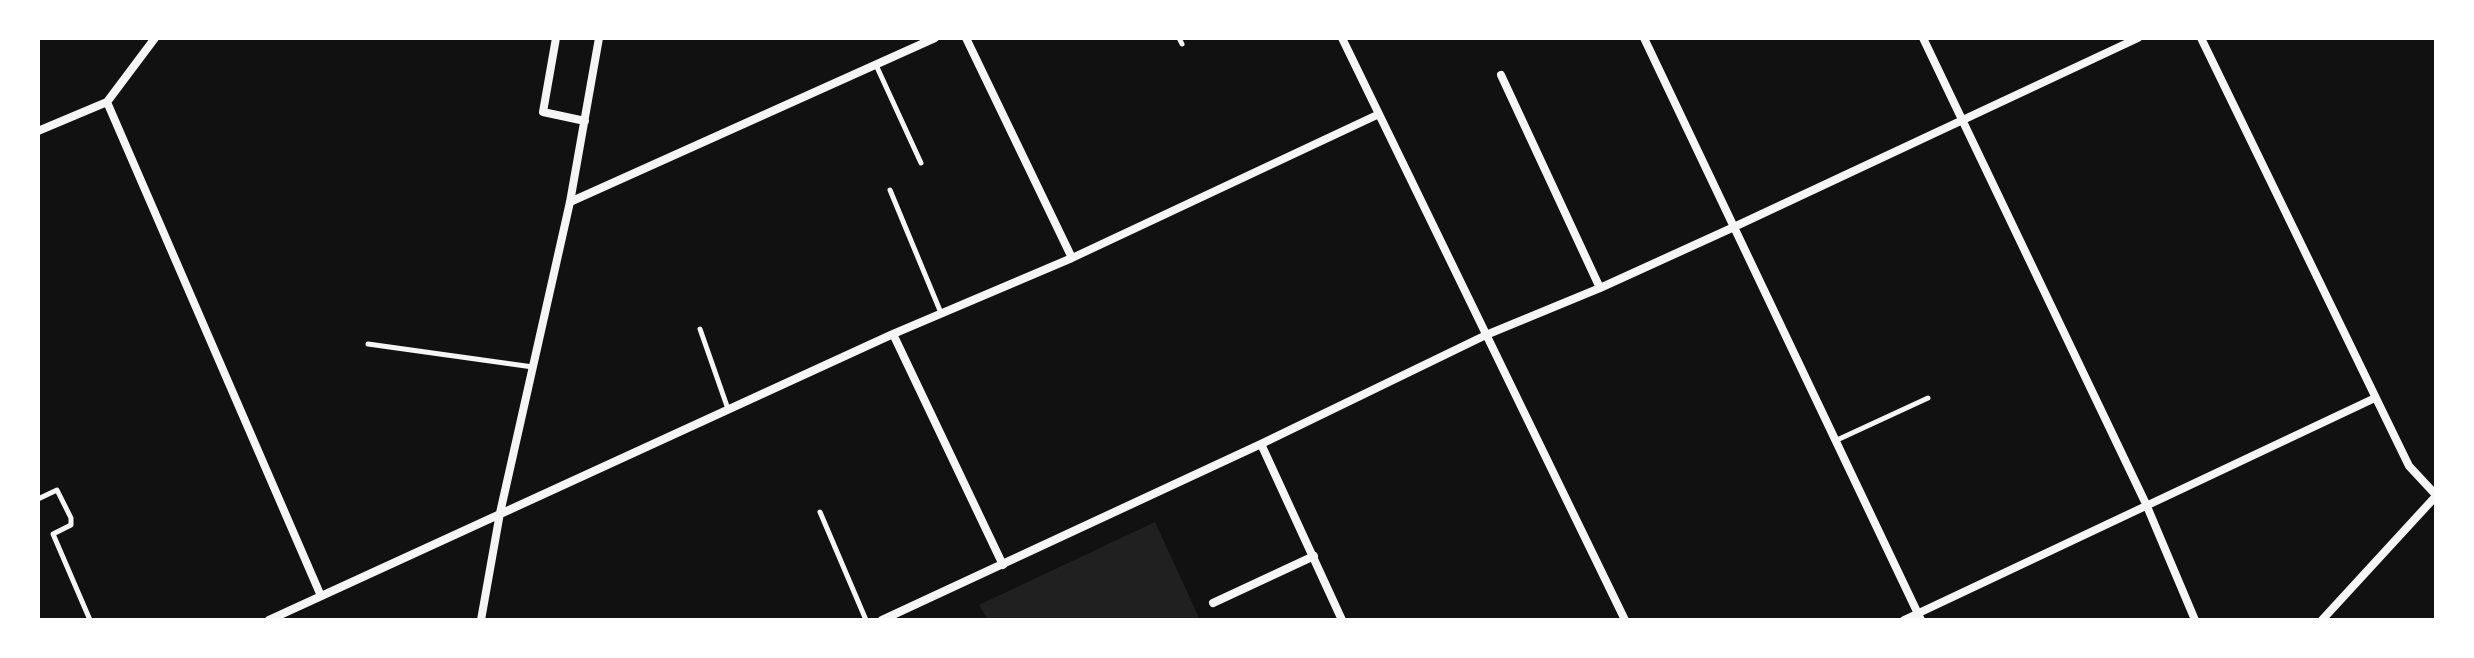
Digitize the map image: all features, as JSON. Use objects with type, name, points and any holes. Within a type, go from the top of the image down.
[{"type":"street","points":[[38,131],[107,102],[155,38]]},
{"type":"street","points":[[556,38],[543,112],[585,121]]},
{"type":"street","points":[[481,620],[500,513],[570,202],[599,38]]},
{"type":"street","points":[[570,202],[935,38]]},
{"type":"street","points":[[966,38],[1072,258]]},
{"type":"street","points":[[1342,38],[1625,620]]},
{"type":"street","points":[[1644,38],[1920,617]]},
{"type":"street","points":[[1923,38],[2146,504],[2195,620]]},
{"type":"street","points":[[882,620],[1261,444],[1486,335],[1600,288],[1734,227],[2138,38]]},
{"type":"street","points":[[2201,38],[2409,466],[2436,496],[2322,620]]},
{"type":"street","points":[[1501,75],[1600,288]]},
{"type":"street","points":[[107,102],[321,596]]},
{"type":"street","points":[[269,620],[893,334],[1072,258],[1377,115]]},
{"type":"street","points":[[893,334],[1003,565]]},
{"type":"street","points":[[1904,620],[1920,617],[2146,504],[2375,398]]},
{"type":"street","points":[[1261,444],[1342,620]]},
{"type":"street","points":[[1213,603],[1314,556]]},
{"type":"lane","points":[[876,65],[921,163]]},
{"type":"lane","points":[[890,190],[941,313]]},
{"type":"lane","points":[[700,329],[728,409]]},
{"type":"lane","points":[[368,344],[533,367]]},
{"type":"lane","points":[[1836,441],[1928,398]]},
{"type":"lane","points":[[38,499],[57,490],[71,518],[71,525],[53,534],[90,620]]},
{"type":"lane","points":[[820,512],[866,620]]},
{"type":"shaded area","points":[[1155,522],[1200,620],[988,620],[979,605]]}]
